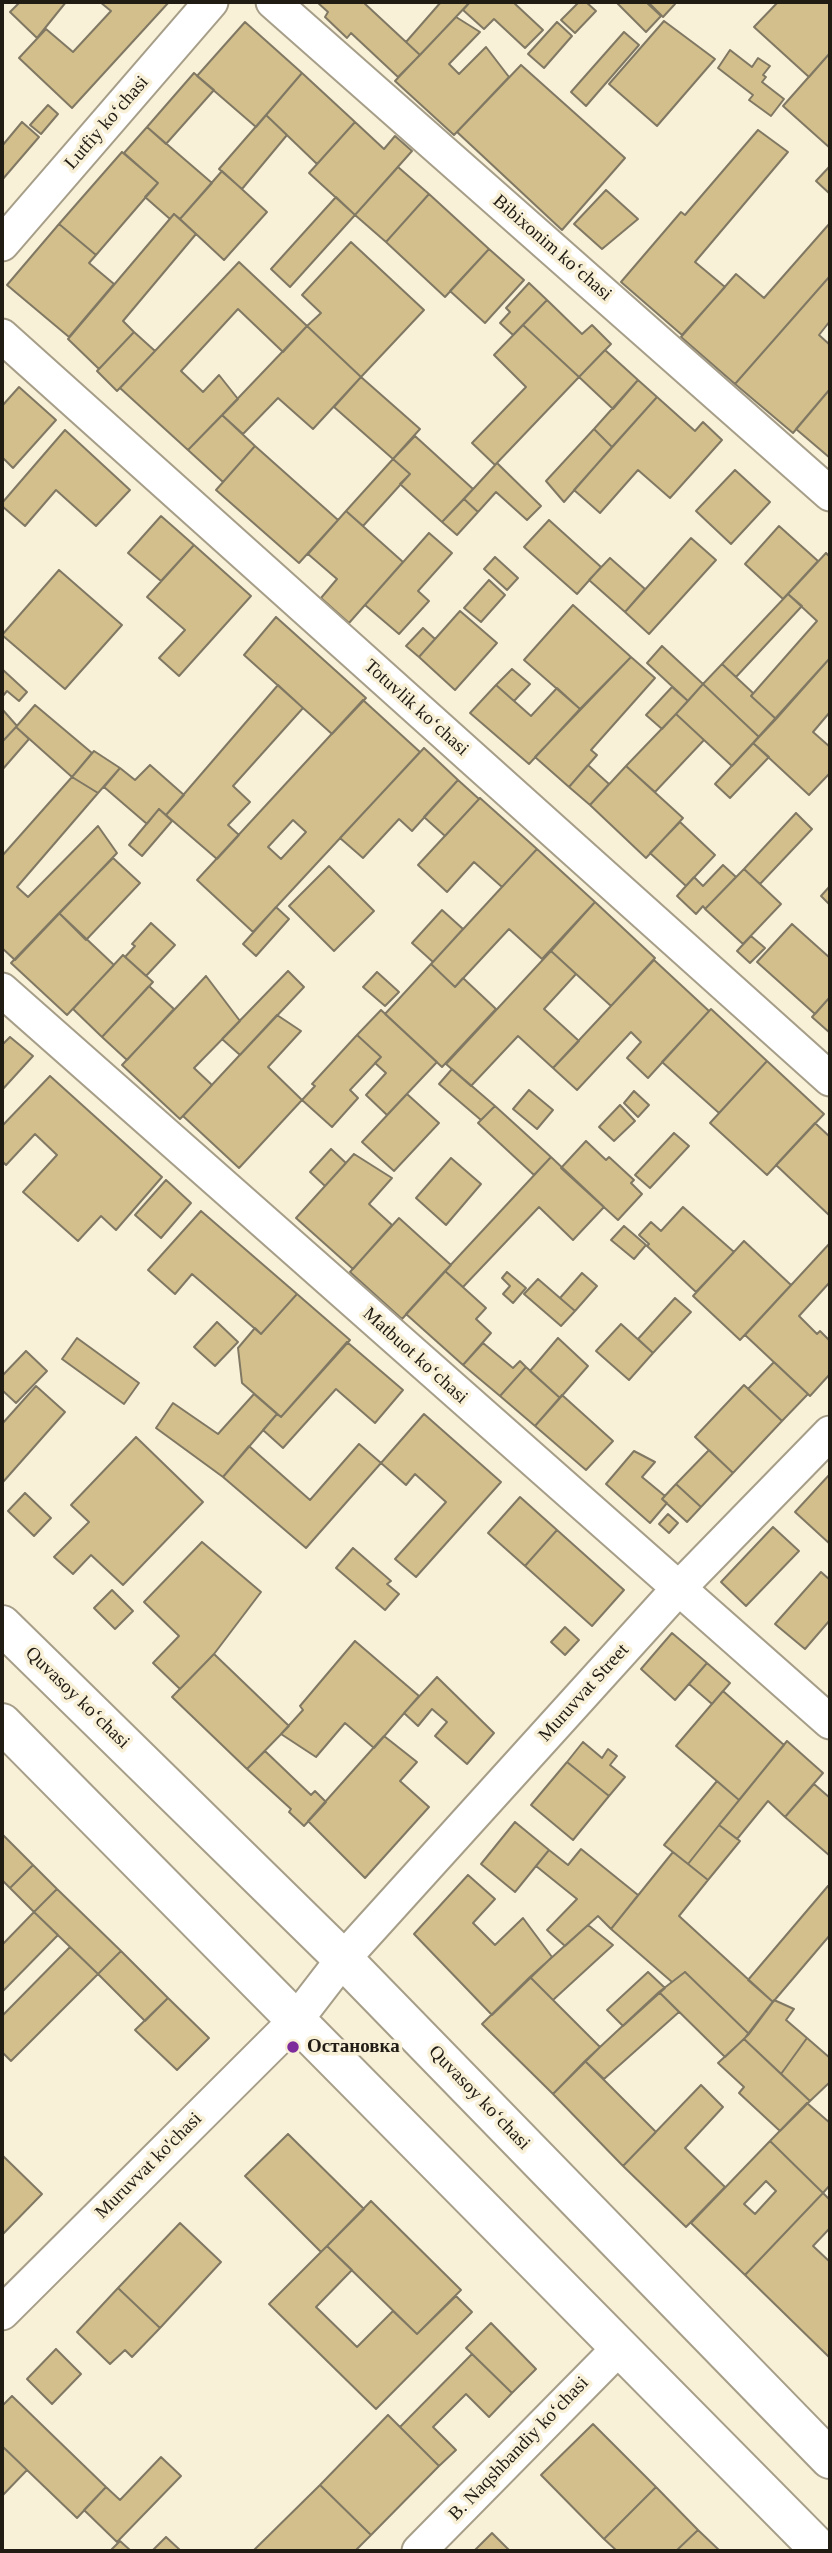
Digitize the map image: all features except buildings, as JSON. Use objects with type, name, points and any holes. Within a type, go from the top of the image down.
[{"type":"main road","name":"Quvasoy koʻchasi","points":[[2,1625],[343,1959],[830,2459]]},
{"type":"main road","points":[[2,1723],[821,2551]]},
{"type":"street","name":"Lutfiy koʻchasi","points":[[2,244],[211,2]]},
{"type":"street","name":"Bibixonim koʻchasi","points":[[273,2],[830,494]]},
{"type":"street","name":"Totuvlik koʻchasi","points":[[2,336],[830,1079]]},
{"type":"street","name":"Matbuot koʻchasi","points":[[2,990],[830,1721]]},
{"type":"street","name":"Muruvvat Street","points":[[296,2020],[343,1959],[678,1589],[830,1433]]},
{"type":"street","name":"Muruvvat ko'chasi","points":[[2,2313],[296,2020]]},
{"type":"street","name":"B. Naqshbandiy koʻchasi","points":[[419,2551],[620,2347]]},
{"type":"place","name":"Остановка","points":[[293,2047]]}]
